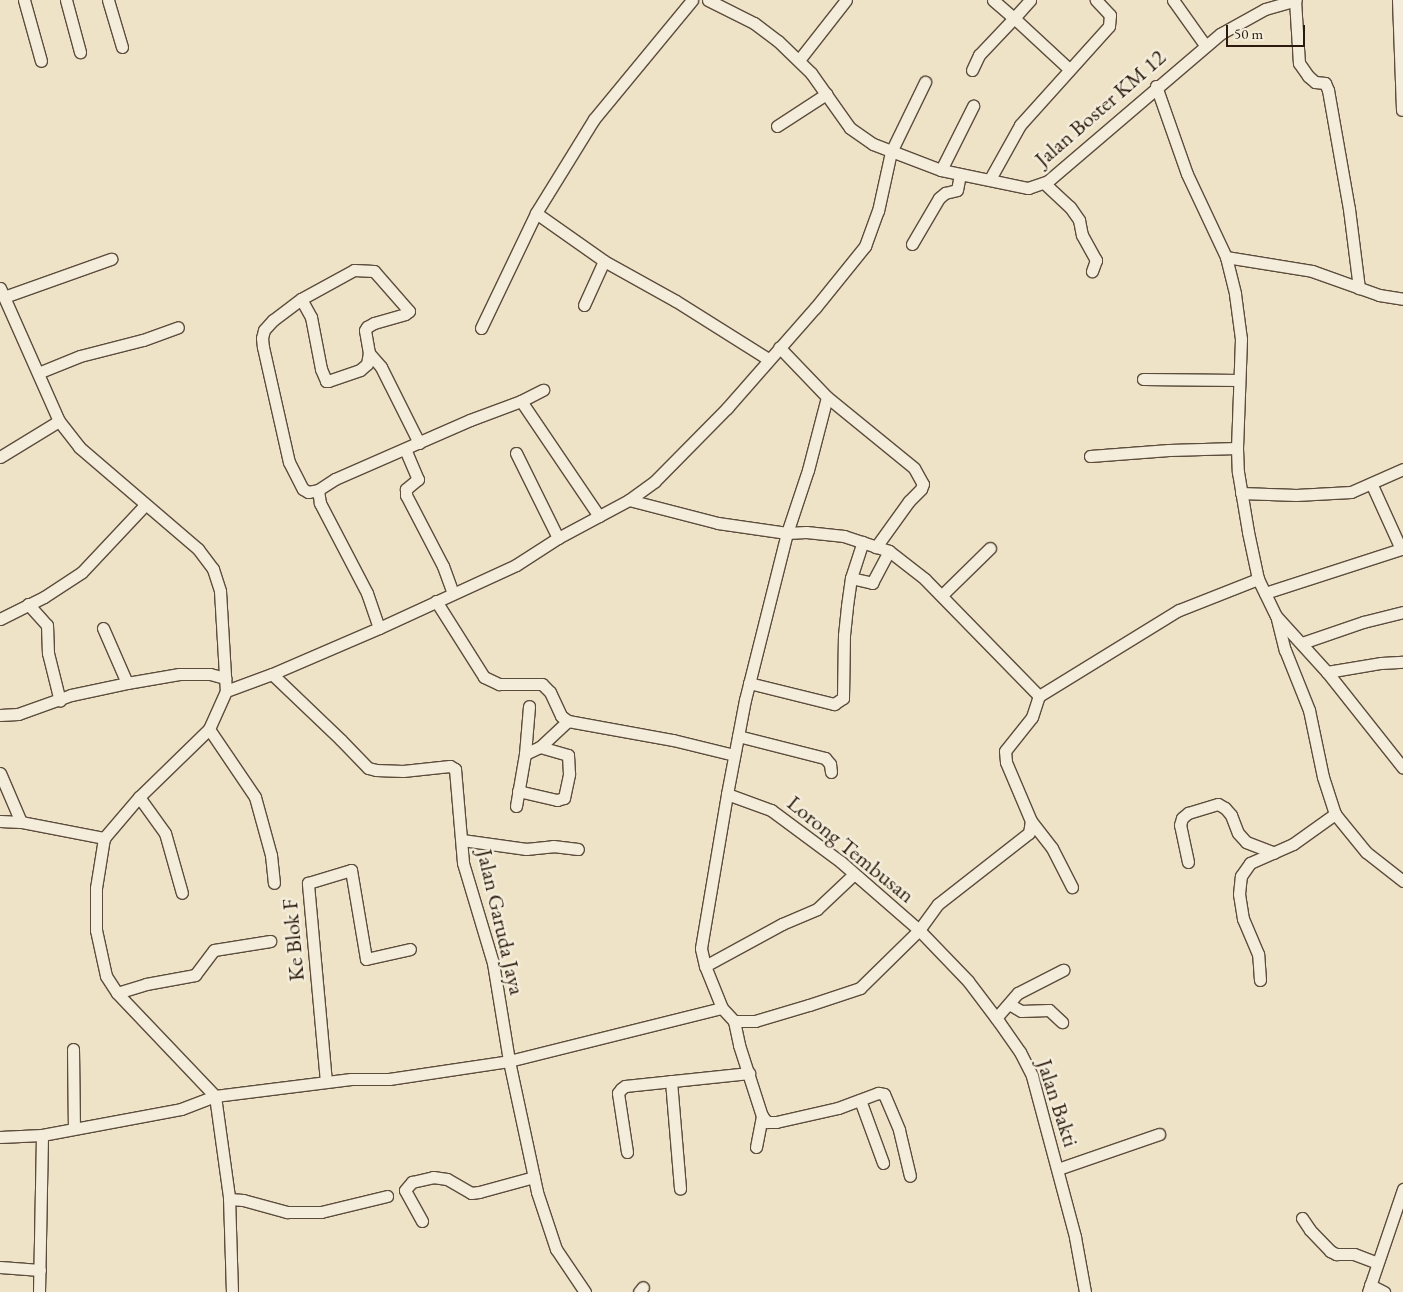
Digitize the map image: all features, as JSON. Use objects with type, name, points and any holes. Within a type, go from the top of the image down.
[{"type":"street","points":[[24,0],[41,61]]},
{"type":"street","points":[[66,0],[80,52]]},
{"type":"street","points":[[108,0],[122,47]]},
{"type":"street","points":[[481,328],[536,213],[594,118],[692,0]]},
{"type":"street","name":"Jalan Boster KM 12","points":[[708,0],[754,23],[798,60],[826,94],[850,128],[873,144],[941,170],[1028,188],[1044,183],[1156,86],[1237,22],[1263,4],[1295,0]]},
{"type":"street","points":[[798,60],[846,0]]},
{"type":"street","points":[[994,0],[1069,69]]},
{"type":"street","points":[[972,70],[979,55],[1030,0]]},
{"type":"street","points":[[990,180],[1020,125],[1111,23],[1110,15],[1096,0]]},
{"type":"street","points":[[1173,0],[1205,46]]},
{"type":"street","points":[[1295,0],[1299,63],[1313,80],[1325,83],[1330,98],[1350,209],[1359,288]]},
{"type":"street","points":[[1398,0],[1402,110]]},
{"type":"street","points":[[226,691],[272,674],[379,628],[516,565],[558,538],[629,500],[655,482],[727,408],[768,359],[815,308],[865,246],[878,212],[891,152],[925,82]]},
{"type":"street","points":[[1156,86],[1187,174],[1226,257],[1238,308],[1242,339],[1237,448],[1241,493],[1258,579],[1276,616],[1285,650],[1310,710],[1323,777],[1335,814],[1366,852],[1403,881]]},
{"type":"street","points":[[777,126],[826,94]]},
{"type":"street","points":[[941,170],[973,106]]},
{"type":"street","points":[[912,244],[939,198],[945,193],[957,190],[960,174]]},
{"type":"street","points":[[1044,183],[1070,208],[1079,220],[1082,235],[1095,257],[1092,271]]},
{"type":"street","points":[[536,213],[604,261],[676,301],[768,359]]},
{"type":"street","points":[[1226,257],[1312,271],[1380,295],[1403,299]]},
{"type":"street","points":[[111,259],[2,293],[60,421],[80,447],[198,549],[213,569],[221,599],[226,691],[209,729],[139,797],[104,838],[96,888],[96,930],[106,976],[117,993],[216,1096],[229,1199],[232,1292]]},
{"type":"street","points":[[584,305],[604,261]]},
{"type":"street","points":[[301,299],[311,317],[321,369],[326,381],[365,367],[369,353],[365,330],[367,327],[409,311],[374,271],[354,270],[301,299],[273,320],[264,330],[262,338],[289,462],[303,489],[308,492],[318,490],[350,472],[470,420],[521,401],[543,390]]},
{"type":"street","points":[[38,373],[80,356],[143,340],[178,327]]},
{"type":"street","points":[[779,347],[826,397],[914,468],[923,484],[876,547]]},
{"type":"street","points":[[369,353],[386,375],[419,443]]},
{"type":"street","points":[[1143,379],[1239,380]]},
{"type":"street","points":[[826,397],[808,470],[787,533],[749,683],[727,794],[702,948],[705,966],[722,1008],[734,1021],[762,1116],[767,1122],[776,1122],[838,1108],[878,1093],[884,1094],[888,1100],[904,1148],[910,1176]]},
{"type":"street","points":[[521,401],[599,516]]},
{"type":"street","points":[[0,456],[60,421]]},
{"type":"street","points":[[1090,456],[1169,450],[1237,448]]},
{"type":"street","points":[[405,449],[418,479],[406,489],[406,495],[443,566],[453,593]]},
{"type":"street","points":[[516,453],[558,538]]},
{"type":"street","points":[[1241,493],[1296,495],[1351,492],[1403,469]]},
{"type":"street","points":[[1265,593],[1401,550],[1371,483]]},
{"type":"street","points":[[318,490],[320,503],[367,593],[379,628]]},
{"type":"street","points":[[629,500],[718,522],[787,533],[806,532],[844,536],[889,551],[897,555],[942,595],[1039,696]]},
{"type":"street","points":[[0,619],[44,597],[82,572],[145,505]]},
{"type":"street","points":[[749,683],[834,704],[843,698],[844,635],[851,578],[863,542]]},
{"type":"street","points":[[942,595],[990,548]]},
{"type":"street","points":[[851,578],[872,583],[889,551]]},
{"type":"street","points":[[1072,887],[1052,848],[1031,821],[1006,762],[1005,751],[1032,717],[1039,696],[1179,610],[1258,579]]},
{"type":"street","points":[[436,601],[484,677],[499,684],[542,684],[550,692],[561,716],[568,722],[575,725],[673,740],[734,755]]},
{"type":"street","points":[[28,604],[47,625],[48,653],[60,701]]},
{"type":"street","points":[[1302,643],[1363,622],[1403,612]]},
{"type":"street","points":[[1276,616],[1327,672],[1403,768]]},
{"type":"street","points":[[103,628],[127,682]]},
{"type":"street","points":[[1327,672],[1381,663],[1403,662]]},
{"type":"street","points":[[0,715],[18,714],[60,701],[71,695],[127,682],[179,674],[210,674],[225,678]]},
{"type":"street","name":"Jalan Garuda Jaya","points":[[272,674],[342,740],[368,768],[403,771],[454,767],[458,778],[463,863],[493,963],[510,1060],[534,1177],[556,1249],[585,1292]]},
{"type":"street","points":[[516,806],[525,754],[530,706]]},
{"type":"street","points":[[525,754],[540,747],[568,722]]},
{"type":"street","points":[[209,729],[255,797],[271,855],[274,883]]},
{"type":"street","points":[[738,736],[825,758],[830,764],[830,772]]},
{"type":"street","points":[[518,791],[557,800],[564,798],[569,774],[568,755],[540,747]]},
{"type":"street","points":[[0,773],[21,822]]},
{"type":"street","name":"Lorong Tembusan","points":[[727,794],[771,810],[854,874],[919,930]]},
{"type":"street","points":[[139,797],[165,833],[182,893]]},
{"type":"street","points":[[1188,862],[1180,825],[1182,818],[1188,813],[1218,804],[1231,815],[1238,833],[1246,842],[1274,853]]},
{"type":"street","points":[[1260,980],[1258,954],[1243,919],[1239,894],[1241,876],[1250,864],[1293,844],[1335,814]]},
{"type":"street","points":[[0,821],[21,822],[104,838]]},
{"type":"street","points":[[734,1021],[755,1020],[860,988],[919,930],[938,904],[1029,833],[1031,821]]},
{"type":"street","points":[[462,840],[526,848],[553,846],[578,848]]},
{"type":"street","name":"Ke Blok F","points":[[326,1082],[308,883],[351,870],[366,959],[410,950]]},
{"type":"street","points":[[705,966],[768,932],[817,909],[854,874]]},
{"type":"street","name":"Jalan Bakti","points":[[919,930],[968,981],[1020,1052],[1032,1076],[1075,1238],[1085,1292]]},
{"type":"street","points":[[117,993],[146,984],[195,975],[214,950],[270,941]]},
{"type":"street","points":[[996,1018],[1018,993],[1063,970]]},
{"type":"street","points":[[1009,1004],[1020,1011],[1049,1010],[1062,1022]]},
{"type":"street","points":[[0,1138],[42,1135],[181,1109],[216,1096],[350,1079],[389,1079],[510,1060],[722,1008]]},
{"type":"street","points":[[73,1049],[74,1128]]},
{"type":"street","points":[[627,1152],[618,1092],[625,1086],[749,1073]]},
{"type":"street","points":[[671,1082],[680,1189]]},
{"type":"street","points":[[860,1100],[883,1163]]},
{"type":"street","points":[[756,1147],[762,1116]]},
{"type":"street","points":[[1058,1169],[1159,1134]]},
{"type":"street","points":[[39,1292],[42,1135]]},
{"type":"street","points":[[422,1221],[405,1190],[412,1182],[433,1177],[447,1179],[471,1192],[479,1192],[534,1177]]},
{"type":"street","points":[[1384,1292],[1369,1289],[1403,1189]]},
{"type":"street","points":[[229,1199],[243,1200],[287,1212],[321,1212],[387,1196]]},
{"type":"street","points":[[1302,1218],[1310,1230],[1330,1251],[1336,1254],[1354,1254],[1377,1263]]},
{"type":"street","points":[[0,1267],[40,1270]]}]
